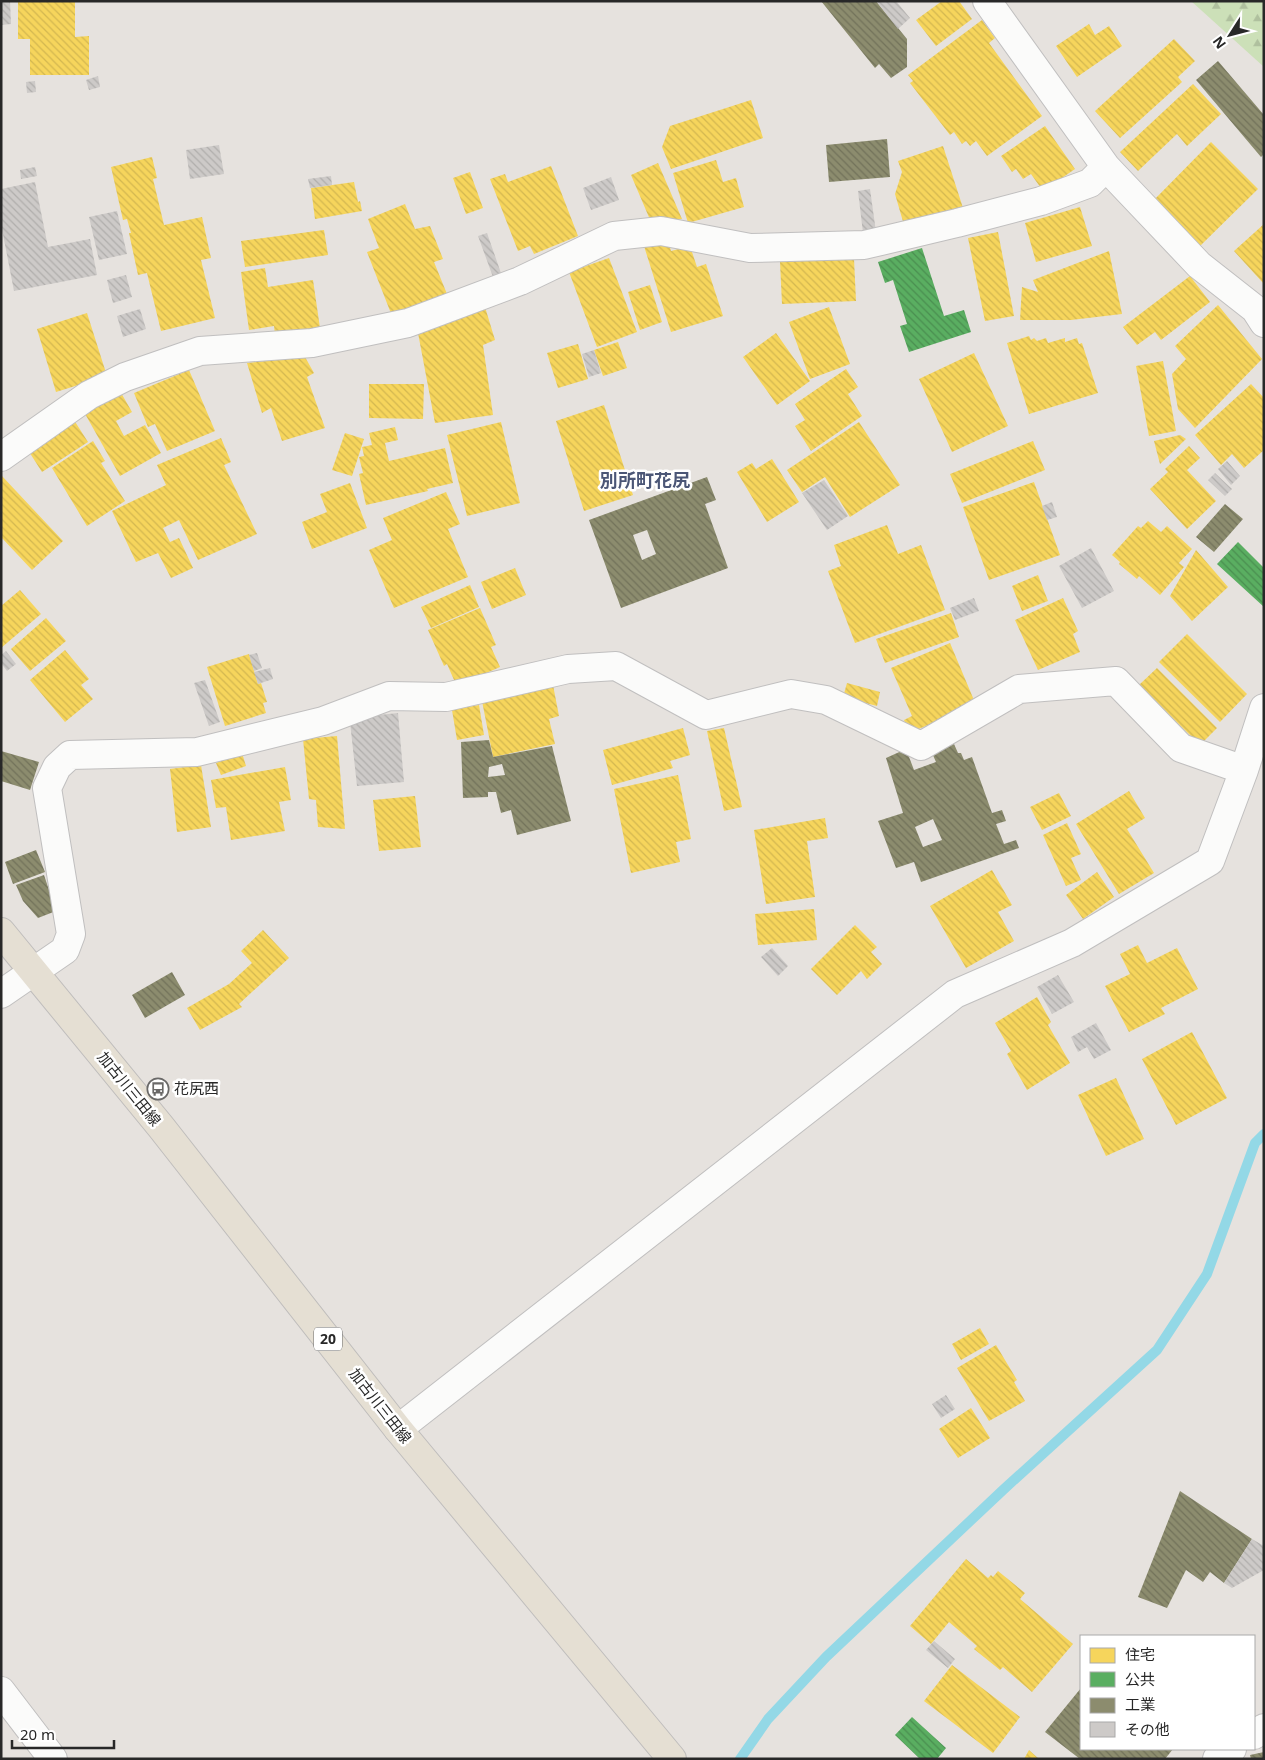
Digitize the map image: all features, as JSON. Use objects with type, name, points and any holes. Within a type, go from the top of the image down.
[{"type":"main road","name":"加古川三田線","points":[[1,932],[161,1127],[398,1430],[665,1751]]},
{"type":"street","points":[[987,1],[1106,167],[1198,265],[1255,309],[1264,323]]},
{"type":"street","points":[[1,457],[89,395],[125,377],[200,351],[312,344],[408,323],[520,281],[614,236],[660,231],[750,248],[864,245],[1040,201],[1090,183],[1106,167]]},
{"type":"street","points":[[1,994],[65,950],[71,934],[47,788],[58,767],[70,755],[197,752],[323,721],[390,696],[446,697],[568,669],[616,666],[706,715],[791,694],[826,700],[921,746],[1018,689],[1116,681],[1181,748],[1244,770]]},
{"type":"street","points":[[398,1430],[955,994],[1072,943],[1210,862],[1244,770],[1264,708]]},
{"type":"street","points":[[1,1691],[52,1759]]},
{"type":"street","points":[[1217,1759],[1230,1750]]},
{"type":"green space","points":[[1191,1],[1264,1],[1264,67]]},
{"type":"building: 住宅","points":[[18,1],[75,1],[75,37],[89,36],[89,75],[30,75],[30,39],[18,39]]},
{"type":"building: 住宅","points":[[942,1],[959,1],[972,19],[936,46],[916,20]]},
{"type":"building: 住宅","points":[[982,20],[995,38],[989,43],[1042,116],[987,156],[976,141],[970,146],[966,141],[962,144],[954,132],[950,135],[910,83],[913,81],[908,75]]},
{"type":"building: 住宅","points":[[1089,24],[1095,35],[1109,26],[1122,46],[1077,77],[1056,46]]},
{"type":"building: 住宅","points":[[1174,39],[1195,61],[1178,77],[1182,82],[1120,138],[1095,111]]},
{"type":"building: 住宅","points":[[1193,84],[1221,114],[1187,146],[1177,134],[1138,171],[1120,152]]},
{"type":"building: 住宅","points":[[751,100],[763,138],[671,169],[662,147],[670,126]]},
{"type":"building: 住宅","points":[[1045,126],[1075,169],[1043,191],[1031,174],[1023,179],[1016,169],[1012,172],[1001,156]]},
{"type":"building: 住宅","points":[[1211,142],[1258,189],[1199,247],[1153,201]]},
{"type":"building: 住宅","points":[[943,146],[963,208],[904,225],[895,194],[902,172],[898,161]]},
{"type":"building: 住宅","points":[[152,157],[157,178],[153,179],[164,225],[202,217],[211,258],[201,260],[215,318],[161,331],[147,273],[138,275],[129,233],[131,233],[127,219],[123,220],[111,167]]},
{"type":"building: 住宅","points":[[716,160],[723,182],[736,178],[744,207],[688,223],[673,173]]},
{"type":"building: 住宅","points":[[658,163],[682,219],[651,222],[631,175]]},
{"type":"building: 住宅","points":[[551,166],[578,236],[534,254],[530,246],[518,251],[490,179],[505,174],[508,182]]},
{"type":"building: 住宅","points":[[470,172],[483,208],[466,214],[453,178]]},
{"type":"building: 住宅","points":[[354,182],[362,211],[315,219],[311,188]]},
{"type":"building: 住宅","points":[[405,204],[415,229],[430,226],[443,259],[434,262],[447,294],[392,316],[367,252],[379,248],[368,219]]},
{"type":"building: 住宅","points":[[1080,207],[1092,246],[1036,262],[1025,223]]},
{"type":"building: 住宅","points":[[1264,224],[1264,284],[1234,251]]},
{"type":"building: 住宅","points":[[324,230],[328,255],[245,267],[241,241]]},
{"type":"building: 住宅","points":[[998,232],[1014,316],[985,321],[968,238]]},
{"type":"building: 住宅","points":[[659,241],[661,246],[669,244],[671,251],[690,246],[697,267],[706,264],[723,316],[671,332],[644,246]]},
{"type":"building: 住宅","points":[[1109,251],[1122,314],[1071,320],[1020,320],[1022,287],[1038,292],[1033,280]]},
{"type":"building: 住宅","points":[[609,258],[637,332],[597,347],[569,272]]},
{"type":"building: 住宅","points":[[854,259],[856,301],[782,304],[780,262]]},
{"type":"building: 住宅","points":[[265,268],[268,287],[313,280],[320,328],[275,335],[274,326],[249,330],[241,272]]},
{"type":"building: 住宅","points":[[1190,276],[1210,302],[1161,340],[1155,332],[1137,345],[1123,327]]},
{"type":"building: 住宅","points":[[650,285],[662,322],[640,330],[628,292]]},
{"type":"building: 住宅","points":[[1218,305],[1262,359],[1195,428],[1178,409],[1172,374],[1186,359],[1175,346]]},
{"type":"building: 住宅","points":[[485,307],[495,340],[483,345],[493,415],[435,423],[418,333]]},
{"type":"building: 住宅","points":[[829,307],[850,364],[810,379],[789,322]]},
{"type":"building: 住宅","points":[[87,313],[107,376],[56,392],[37,329]]},
{"type":"building: 住宅","points":[[776,333],[810,381],[777,405],[743,357]]},
{"type":"building: 住宅","points":[[1029,336],[1031,340],[1034,338],[1037,341],[1046,338],[1048,343],[1065,338],[1065,342],[1077,338],[1079,344],[1082,343],[1098,393],[1029,414],[1007,343]]},
{"type":"building: 住宅","points":[[618,342],[627,368],[603,376],[594,350]]},
{"type":"building: 住宅","points":[[578,344],[588,379],[558,388],[547,353]]},
{"type":"building: 住宅","points":[[974,353],[1008,426],[952,452],[919,379]]},
{"type":"building: 住宅","points":[[305,357],[314,373],[307,377],[325,428],[282,441],[271,408],[262,413],[247,363]]},
{"type":"building: 住宅","points":[[1163,361],[1176,431],[1149,436],[1136,366]]},
{"type":"building: 住宅","points":[[846,369],[858,387],[848,394],[862,416],[811,451],[795,426],[805,420],[795,404]]},
{"type":"building: 住宅","points":[[189,370],[215,431],[167,451],[155,424],[148,427],[134,393]]},
{"type":"building: 住宅","points":[[369,384],[424,384],[423,419],[369,418]]},
{"type":"building: 住宅","points":[[1251,384],[1264,398],[1264,450],[1244,468],[1232,454],[1221,465],[1195,435]]},
{"type":"building: 住宅","points":[[120,391],[132,412],[116,421],[124,436],[145,425],[161,453],[120,476],[84,412]]},
{"type":"building: 住宅","points":[[604,405],[633,495],[584,511],[556,421]]},
{"type":"building: 住宅","points":[[72,417],[88,442],[42,472],[26,447]]},
{"type":"building: 住宅","points":[[501,422],[520,503],[467,516],[447,435]]},
{"type":"building: 住宅","points":[[859,422],[900,485],[850,517],[825,477],[802,492],[787,470]]},
{"type":"building: 住宅","points":[[395,427],[398,440],[385,443],[389,461],[445,448],[453,483],[427,489],[428,491],[366,505],[359,474],[363,473],[359,457],[364,456],[362,447],[372,445],[369,433]]},
{"type":"building: 住宅","points":[[345,433],[364,439],[352,476],[332,470]]},
{"type":"building: 住宅","points":[[1180,435],[1186,439],[1160,464],[1154,441]]},
{"type":"building: 住宅","points":[[221,438],[231,462],[224,465],[257,534],[198,560],[179,520],[163,528],[170,542],[179,538],[193,568],[171,578],[158,553],[136,562],[112,511],[166,485],[157,465]]},
{"type":"building: 住宅","points":[[93,441],[105,461],[101,463],[125,501],[87,526],[52,468]]},
{"type":"building: 住宅","points":[[1033,441],[1045,470],[962,503],[950,474]]},
{"type":"building: 住宅","points":[[1189,446],[1200,458],[1187,470],[1216,501],[1187,529],[1150,489],[1168,472],[1165,469]]},
{"type":"building: 住宅","points":[[772,459],[799,502],[767,522],[737,472],[752,463],[756,469]]},
{"type":"building: 住宅","points":[[1,475],[63,541],[32,570],[1,537]]},
{"type":"building: 住宅","points":[[1034,482],[1060,555],[989,580],[963,507]]},
{"type":"building: 住宅","points":[[350,483],[367,528],[312,549],[302,522],[327,512],[320,494]]},
{"type":"building: 住宅","points":[[446,492],[460,524],[448,529],[468,577],[394,608],[369,550],[392,540],[383,518]]},
{"type":"building: 住宅","points":[[1148,521],[1161,532],[1167,526],[1192,549],[1179,563],[1184,567],[1160,595],[1139,576],[1137,579],[1119,564],[1120,562],[1112,555],[1138,526],[1141,528]]},
{"type":"building: 住宅","points":[[887,525],[898,554],[921,545],[945,610],[855,643],[828,571],[841,566],[834,545]]},
{"type":"building: 住宅","points":[[1196,550],[1228,587],[1192,621],[1170,596]]},
{"type":"building: 住宅","points":[[515,568],[526,595],[492,609],[481,582]]},
{"type":"building: 住宅","points":[[1038,575],[1048,601],[1022,611],[1012,586]]},
{"type":"building: 住宅","points":[[470,585],[479,607],[431,628],[421,607]]},
{"type":"building: 住宅","points":[[20,590],[41,614],[1,648],[1,606]]},
{"type":"building: 住宅","points":[[1063,598],[1078,631],[1073,634],[1080,652],[1038,670],[1015,620]]},
{"type":"building: 住宅","points":[[480,608],[496,645],[491,647],[500,667],[475,678],[458,689],[447,664],[444,666],[428,630]]},
{"type":"building: 住宅","points":[[951,613],[959,637],[885,663],[876,639]]},
{"type":"building: 住宅","points":[[46,618],[66,641],[30,671],[11,649]]},
{"type":"building: 住宅","points":[[1187,634],[1247,694],[1220,722],[1159,662]]},
{"type":"building: 住宅","points":[[950,643],[976,705],[909,733],[904,720],[912,716],[891,668]]},
{"type":"building: 住宅","points":[[65,650],[89,679],[81,685],[93,699],[65,722],[30,680]]},
{"type":"building: 住宅","points":[[249,654],[258,684],[261,683],[267,702],[263,703],[266,713],[225,726],[207,667]]},
{"type":"building: 住宅","points":[[1157,668],[1217,728],[1204,741],[1194,739],[1139,685]]},
{"type":"building: 住宅","points":[[847,683],[880,692],[877,706],[843,697]]},
{"type":"building: 住宅","points":[[553,685],[559,716],[549,719],[555,744],[493,757],[482,701]]},
{"type":"building: 住宅","points":[[479,705],[484,735],[457,740],[452,710]]},
{"type":"building: 住宅","points":[[683,728],[690,755],[670,761],[673,768],[612,785],[603,750]]},
{"type":"building: 住宅","points":[[724,728],[742,807],[724,811],[707,731]]},
{"type":"building: 住宅","points":[[337,736],[345,829],[318,827],[316,800],[309,799],[303,739]]},
{"type":"building: 住宅","points":[[242,753],[246,766],[221,775],[216,763]]},
{"type":"building: 住宅","points":[[201,765],[211,827],[177,832],[170,769]]},
{"type":"building: 住宅","points":[[285,767],[291,800],[279,802],[285,831],[231,840],[226,807],[216,808],[211,780]]},
{"type":"building: 住宅","points":[[678,775],[691,839],[676,842],[680,862],[631,873],[614,789]]},
{"type":"building: 住宅","points":[[1129,791],[1145,818],[1127,829],[1154,873],[1119,894],[1076,824]]},
{"type":"building: 住宅","points":[[1059,793],[1071,816],[1042,830],[1030,807]]},
{"type":"building: 住宅","points":[[415,796],[421,847],[379,851],[373,800]]},
{"type":"building: 住宅","points":[[825,818],[828,838],[807,841],[815,897],[766,904],[754,830]]},
{"type":"building: 住宅","points":[[1067,823],[1081,854],[1071,858],[1081,880],[1066,886],[1043,835]]},
{"type":"building: 住宅","points":[[992,870],[1012,905],[998,912],[1014,941],[966,968],[930,906]]},
{"type":"building: 住宅","points":[[1097,872],[1114,897],[1083,919],[1066,895]]},
{"type":"building: 住宅","points":[[814,909],[817,940],[758,945],[755,914]]},
{"type":"building: 住宅","points":[[855,925],[877,947],[871,952],[882,964],[867,979],[861,971],[837,995],[811,969]]},
{"type":"building: 住宅","points":[[263,930],[289,958],[239,1004],[242,1007],[200,1030],[187,1008],[229,984],[252,963],[241,951]]},
{"type":"building: 住宅","points":[[1138,945],[1147,963],[1177,948],[1198,989],[1161,1008],[1165,1014],[1129,1032],[1105,986],[1130,974],[1120,954]]},
{"type":"building: 住宅","points":[[1037,997],[1051,1022],[1048,1025],[1070,1063],[1027,1090],[1007,1054],[1011,1051],[995,1023]]},
{"type":"building: 住宅","points":[[1192,1032],[1227,1098],[1176,1125],[1142,1059]]},
{"type":"building: 住宅","points":[[1116,1078],[1144,1139],[1106,1156],[1078,1095]]},
{"type":"building: 住宅","points":[[980,1328],[989,1344],[961,1360],[952,1344]]},
{"type":"building: 住宅","points":[[996,1345],[1017,1380],[1014,1382],[1025,1401],[989,1421],[957,1368]]},
{"type":"building: 住宅","points":[[971,1408],[990,1438],[958,1458],[939,1429]]},
{"type":"building: 住宅","points":[[966,1559],[988,1578],[991,1575],[993,1577],[998,1571],[1025,1593],[1020,1599],[1073,1644],[1032,1692],[1003,1667],[1000,1670],[974,1649],[977,1646],[949,1622],[931,1644],[910,1626]]},
{"type":"building: 住宅","points":[[952,1665],[1020,1717],[993,1753],[924,1701]]},
{"type":"building: 住宅","points":[[1029,1750],[1039,1759],[1024,1759]]},
{"type":"building: 公共","points":[[922,248],[944,316],[964,310],[971,332],[909,352],[900,326],[907,324],[893,280],[885,283],[878,262]]},
{"type":"building: 公共","points":[[1238,542],[1264,568],[1264,607],[1217,564]]},
{"type":"building: 公共","points":[[912,1717],[946,1748],[937,1759],[920,1759],[895,1735]]},
{"type":"building: 工業","points":[[821,1],[876,1],[907,39],[907,67],[891,78],[879,64],[875,68]]},
{"type":"building: 工業","points":[[1218,61],[1264,115],[1264,154],[1261,157],[1196,80]]},
{"type":"building: 工業","points":[[887,139],[890,177],[829,182],[826,145]]},
{"type":"building: 工業","points":[[707,477],[716,500],[705,504],[728,568],[621,608],[589,520]],"holes":[[[647,530],[656,554],[642,560],[633,535]]]},
{"type":"building: 工業","points":[[1225,504],[1243,519],[1214,552],[1196,537]]},
{"type":"building: 工業","points":[[489,740],[493,757],[552,746],[571,821],[517,835],[511,810],[501,813],[496,792],[488,792],[488,797],[463,798],[461,742]],"holes":[[[502,764],[505,775],[488,777],[489,767]]]},
{"type":"building: 工業","points":[[954,744],[964,760],[972,757],[992,813],[1002,810],[1006,821],[996,824],[1004,844],[1016,840],[1019,848],[921,882],[914,862],[896,868],[878,821],[903,813],[886,758],[906,749],[914,770],[936,762],[932,753]],"holes":[[[933,819],[942,840],[923,847],[915,827]]]},
{"type":"building: 工業","points":[[1,751],[39,762],[30,790],[1,781]]},
{"type":"building: 工業","points":[[36,850],[45,872],[13,884],[5,862]]},
{"type":"building: 工業","points":[[44,875],[56,911],[38,918],[23,901],[16,885]]},
{"type":"building: 工業","points":[[172,972],[185,995],[145,1018],[132,995]]},
{"type":"building: 工業","points":[[1180,1491],[1252,1539],[1224,1583],[1210,1572],[1203,1582],[1186,1570],[1167,1608],[1138,1597]]},
{"type":"building: 工業","points":[[1080,1689],[1080,1750],[1172,1750],[1165,1759],[1080,1759],[1045,1732]]},
{"type":"building: 工業","points":[[1264,1752],[1264,1759],[1251,1759],[1250,1755]]},
{"type":"building: その他","points":[[1,1],[10,1],[11,24],[1,25]]},
{"type":"building: その他","points":[[876,1],[896,1],[910,18],[898,29]]},
{"type":"building: その他","points":[[98,76],[100,87],[89,90],[86,80]]},
{"type":"building: その他","points":[[35,81],[36,92],[27,93],[26,82]]},
{"type":"building: その他","points":[[219,145],[224,174],[190,179],[186,150]]},
{"type":"building: その他","points":[[35,167],[37,176],[21,179],[20,170]]},
{"type":"building: その他","points":[[331,176],[332,185],[310,188],[308,179]]},
{"type":"building: その他","points":[[611,177],[619,200],[591,210],[583,188]]},
{"type":"building: その他","points":[[35,182],[48,247],[90,239],[97,275],[14,291],[1,224],[1,189]]},
{"type":"building: その他","points":[[870,189],[876,232],[863,233],[858,191]]},
{"type":"building: その他","points":[[117,211],[127,254],[99,260],[89,217]]},
{"type":"building: その他","points":[[487,233],[502,276],[493,277],[478,236]]},
{"type":"building: その他","points":[[126,275],[132,297],[113,303],[107,280]]},
{"type":"building: その他","points":[[140,309],[146,329],[123,337],[117,316]]},
{"type":"building: その他","points":[[594,350],[601,373],[589,377],[582,354]]},
{"type":"building: その他","points":[[1227,461],[1240,476],[1231,485],[1218,469]]},
{"type":"building: その他","points":[[1215,473],[1232,489],[1225,496],[1208,480]]},
{"type":"building: その他","points":[[824,480],[848,516],[827,530],[802,493]]},
{"type":"building: その他","points":[[1052,502],[1057,517],[1047,520],[1042,506]]},
{"type":"building: その他","points":[[1091,548],[1114,591],[1082,608],[1059,566]]},
{"type":"building: その他","points":[[974,598],[979,611],[955,620],[950,608]]},
{"type":"building: その他","points":[[6,651],[16,664],[7,671],[1,663],[1,655]]},
{"type":"building: その他","points":[[257,653],[262,668],[254,671],[249,655]]},
{"type":"building: その他","points":[[270,668],[273,679],[258,684],[254,672]]},
{"type":"building: その他","points":[[205,680],[220,722],[209,726],[194,683]]},
{"type":"building: その他","points":[[398,713],[404,782],[357,786],[350,722],[361,722],[360,717]]},
{"type":"building: その他","points":[[772,948],[788,966],[778,976],[761,957]]},
{"type":"building: その他","points":[[1058,975],[1074,1002],[1052,1014],[1037,987]]},
{"type":"building: その他","points":[[1096,1023],[1111,1050],[1094,1059],[1087,1047],[1078,1052],[1071,1037]]},
{"type":"building: その他","points":[[946,1395],[955,1409],[941,1418],[932,1404]]},
{"type":"building: その他","points":[[1252,1539],[1264,1546],[1264,1570],[1232,1588],[1224,1583]]},
{"type":"building: その他","points":[[934,1641],[955,1659],[948,1668],[926,1650]]},
{"type":"waterway","points":[[740,1759],[768,1719],[826,1657],[1003,1490],[1157,1350],[1207,1274],[1255,1143],[1264,1134]]},
{"type":"place","name":"花尻西","points":[[158,1089]]},
{"type":"district","name":"別所町花尻","points":[[645,481]]}]
